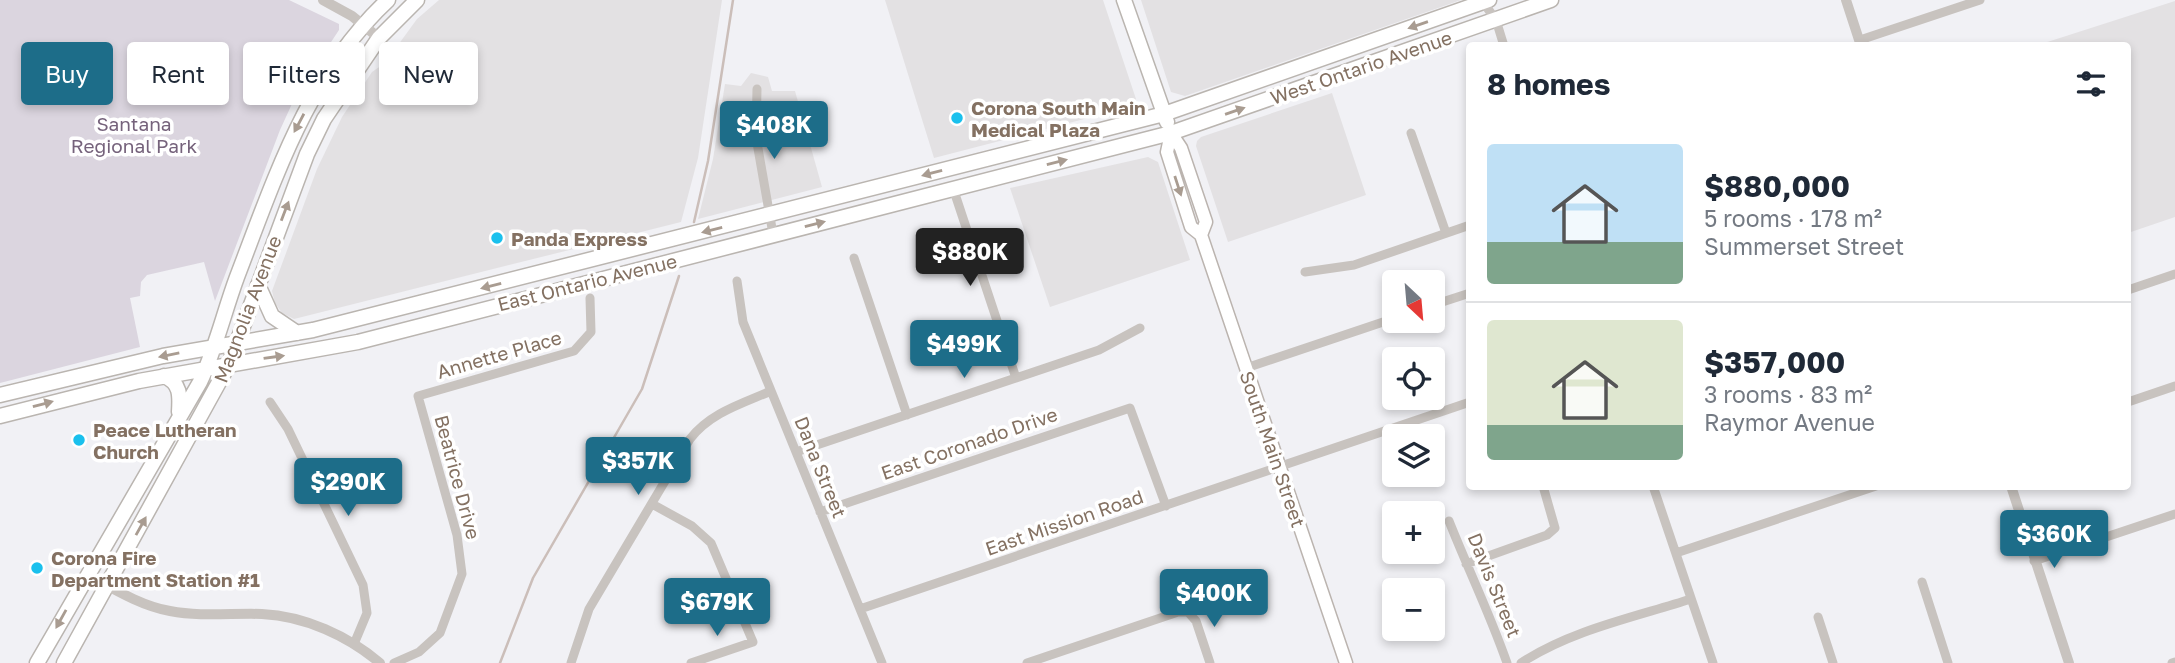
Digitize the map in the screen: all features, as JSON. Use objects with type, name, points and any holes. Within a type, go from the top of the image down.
[{"type":"main road","name":"Magnolia Avenue","points":[[37,663],[207,367],[283,155],[316,91],[364,26],[388,0]]},
{"type":"main road","name":"Magnolia Avenue","points":[[64,663],[229,364],[307,154],[345,85],[379,38],[417,0]]},
{"type":"main road","name":"South Main Street","points":[[1124,0],[1171,133],[1181,148],[1206,222],[1201,235],[1346,663]]},
{"type":"main road","name":"West Ontario Avenue","points":[[1171,133],[1551,0]]},
{"type":"main road","name":"West Ontario Avenue","points":[[1164,114],[1486,1]]},
{"type":"main road","name":"East Ontario Avenue","points":[[0,395],[216,346],[297,333],[1164,114]]},
{"type":"main road","name":"East Ontario Avenue","points":[[0,415],[207,367],[358,342],[1171,133]]},
{"type":"main road","points":[[953,188],[952,181],[960,175],[1021,159],[1053,143]]},
{"type":"main road","points":[[258,285],[272,316],[297,333]]},
{"type":"main road","points":[[164,376],[171,379],[181,396],[178,418]]},
{"type":"street","points":[[323,0],[379,38]]},
{"type":"street","points":[[1846,0],[1861,42]]},
{"type":"street","points":[[1864,42],[1980,0]]},
{"type":"street","points":[[1486,1],[1503,42]]},
{"type":"street","points":[[757,89],[756,137],[773,234]]},
{"type":"street","points":[[1411,133],[1446,233]]},
{"type":"street","points":[[953,188],[1016,378]]},
{"type":"street","points":[[1305,272],[1354,265],[1466,226]]},
{"type":"street","points":[[853,258],[907,415]]},
{"type":"street","points":[[2131,289],[2175,274]]},
{"type":"street","name":"Dana Street","points":[[737,281],[743,322],[882,663]]},
{"type":"street","points":[[1446,301],[1466,294]]},
{"type":"street","name":"Annette Place","points":[[418,396],[575,351],[591,332],[590,298]]},
{"type":"street","points":[[1246,368],[1382,322]]},
{"type":"street","points":[[796,452],[1099,350],[1140,328]]},
{"type":"street","points":[[2131,401],[2175,386]]},
{"type":"street","points":[[572,662],[589,609],[700,426],[718,414],[771,391]]},
{"type":"street","name":"Beatrice Drive","points":[[394,663],[419,652],[440,633],[462,574],[457,535],[418,396]]},
{"type":"street","points":[[270,402],[288,429],[363,585],[367,613],[354,644]]},
{"type":"street","name":"East Mission Road","points":[[860,609],[1466,403]]},
{"type":"street","name":"East Coronado Drive","points":[[820,512],[1130,408],[1166,506]]},
{"type":"street","points":[[1466,564],[1547,535],[1555,528],[1543,490]]},
{"type":"street","points":[[1654,490],[1713,663]]},
{"type":"street","points":[[1676,553],[1864,490]]},
{"type":"street","points":[[2012,490],[2069,663]]},
{"type":"street","points":[[652,504],[692,526],[711,543],[753,642],[691,663]]},
{"type":"street","points":[[2034,561],[2175,514]]},
{"type":"street","name":"Davis Street","points":[[1450,521],[1466,564],[1484,598],[1507,663]]},
{"type":"street","points":[[86,575],[166,611],[198,615],[264,614],[286,617],[324,629],[354,644],[380,663]]},
{"type":"street","points":[[1922,582],[1948,663]]},
{"type":"street","points":[[1521,663],[1549,647],[1586,632],[1691,599]]},
{"type":"street","points":[[1027,663],[1178,612],[1188,612],[1196,621],[1210,663]]},
{"type":"street","points":[[1818,617],[1833,663]]},
{"type":"shaded area","points":[[439,0],[722,0],[698,158],[681,222],[294,319],[282,313],[275,303],[272,291],[317,169],[350,105],[365,105],[365,82],[372,72],[379,67],[379,105],[478,105],[478,42],[400,42],[417,19]]},
{"type":"shaded area","points":[[885,0],[1103,0],[1136,99],[1134,106],[934,158]]},
{"type":"shaded area","points":[[1141,0],[1461,0],[1185,96],[1171,92]]},
{"type":"shaded area","points":[[2175,1],[2175,217],[2131,232],[2131,42],[2047,42]]},
{"type":"shaded area","points":[[751,73],[768,77],[772,91],[795,91],[822,187],[698,219],[713,159],[725,84],[741,86]]},
{"type":"shaded area","points":[[1332,93],[1366,195],[1228,242],[1196,146],[1197,141],[1201,137]]},
{"type":"shaded area","points":[[1148,157],[1158,162],[1190,260],[1050,307],[1010,188]]},
{"type":"green space","name":"Santana Regional Park","points":[[0,0],[289,0],[339,24],[339,30],[331,42],[243,42],[243,105],[291,105],[215,301],[204,262],[147,275],[141,282],[140,296],[130,298],[140,347],[0,383]]},
{"type":"waterway","points":[[694,222],[708,161],[733,0]]},
{"type":"waterway","points":[[500,663],[533,578],[642,389],[679,276]]},
{"type":"place","name":"Corona South Main Medical Plaza","points":[[957,118]]},
{"type":"place","name":"Panda Express","points":[[497,238]]},
{"type":"place","name":"Peace Lutheran Church","points":[[79,440]]},
{"type":"place","name":"Corona Fire Department Station #1","points":[[37,568]]}]
